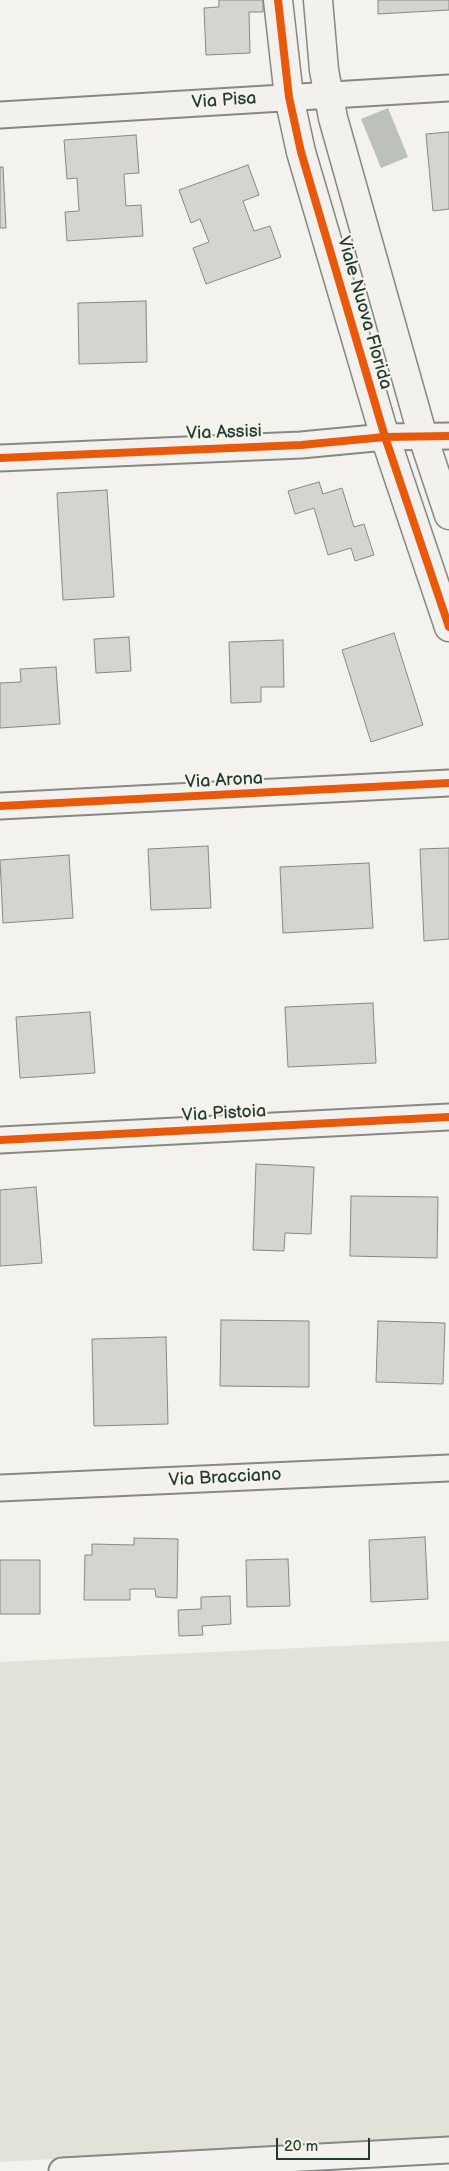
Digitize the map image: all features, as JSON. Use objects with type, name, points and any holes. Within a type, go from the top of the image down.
[{"type":"street","name":"Viale Nuova Florida","points":[[278,0],[289,97],[301,152],[385,437],[449,628]]},
{"type":"street","name":"Viale Nuova Florida","points":[[318,0],[328,95],[339,141],[436,436],[449,515]]},
{"type":"street","name":"Via Pisa","points":[[0,115],[449,88]]},
{"type":"street","name":"Via Assisi","points":[[0,458],[302,445],[385,437],[436,436]]},
{"type":"street","name":"Via Arona","points":[[0,806],[449,784]]},
{"type":"street","name":"Via Pistoia","points":[[0,1140],[449,1117]]},
{"type":"street","name":"Via Bracciano","points":[[0,1488],[449,1468]]},
{"type":"street","points":[[62,2171],[449,2150]]},
{"type":"shaded area","points":[[388,108],[408,157],[381,168],[361,119]]},
{"type":"shaded area","points":[[449,1641],[449,2137],[0,2162],[0,1662]]},
{"type":"building","points":[[219,0],[263,0],[263,12],[249,12],[250,53],[206,55],[204,8],[219,7]]},
{"type":"building","points":[[378,0],[449,0],[449,10],[378,14]]},
{"type":"building","points":[[449,132],[449,209],[433,211],[426,134]]},
{"type":"building","points":[[136,135],[139,173],[124,174],[126,206],[141,205],[143,236],[67,241],[65,212],[79,211],[77,178],[67,179],[64,140]]},
{"type":"building","points":[[248,165],[259,195],[243,201],[254,231],[270,226],[281,257],[206,284],[193,248],[209,242],[200,219],[191,223],[179,190]]},
{"type":"building","points":[[0,167],[3,167],[6,228],[0,228]]},
{"type":"building","points":[[146,301],[147,362],[79,364],[78,303]]},
{"type":"building","points":[[319,482],[323,494],[342,488],[354,527],[364,524],[374,555],[355,561],[351,548],[328,555],[314,508],[295,514],[288,491]]},
{"type":"building","points":[[107,490],[114,597],[63,600],[57,493]]},
{"type":"building","points":[[394,633],[423,725],[371,742],[342,650]]},
{"type":"building","points":[[129,637],[131,671],[96,673],[94,639]]},
{"type":"building","points":[[283,640],[284,687],[261,687],[261,702],[231,703],[229,642]]},
{"type":"building","points":[[56,667],[60,724],[0,728],[0,683],[21,682],[20,669]]},
{"type":"building","points":[[208,846],[211,908],[151,910],[148,849]]},
{"type":"building","points":[[449,848],[449,939],[424,941],[420,849]]},
{"type":"building","points":[[69,855],[73,918],[3,923],[0,860]]},
{"type":"building","points":[[369,863],[373,928],[283,933],[280,867]]},
{"type":"building","points":[[373,1003],[376,1063],[288,1067],[285,1007]]},
{"type":"building","points":[[90,1012],[95,1073],[20,1078],[16,1017]]},
{"type":"building","points":[[256,1164],[314,1167],[311,1234],[285,1233],[284,1251],[253,1250]]},
{"type":"building","points":[[36,1187],[42,1263],[0,1266],[0,1190]]},
{"type":"building","points":[[351,1196],[438,1197],[437,1258],[350,1256]]},
{"type":"building","points":[[221,1320],[309,1321],[309,1387],[220,1386]]},
{"type":"building","points":[[378,1321],[445,1323],[443,1384],[376,1382]]},
{"type":"building","points":[[166,1337],[168,1424],[94,1426],[92,1339]]},
{"type":"building","points":[[425,1537],[428,1599],[371,1602],[369,1540]]},
{"type":"building","points":[[134,1538],[178,1539],[177,1598],[156,1597],[155,1589],[130,1589],[130,1600],[84,1600],[85,1555],[92,1555],[92,1544],[134,1545]]},
{"type":"building","points":[[288,1559],[290,1606],[247,1607],[246,1560]]},
{"type":"building","points":[[0,1560],[40,1560],[40,1614],[0,1614]]},
{"type":"building","points":[[230,1596],[231,1624],[202,1626],[203,1635],[179,1636],[178,1610],[201,1609],[201,1597]]},
{"type":"cycle path","points":[[278,0],[289,97],[301,152],[385,437],[449,627]]},
{"type":"cycle path","points":[[0,458],[301,445],[385,437],[449,436]]},
{"type":"cycle path","points":[[0,806],[449,783]]},
{"type":"cycle path","points":[[0,1140],[449,1117]]}]
